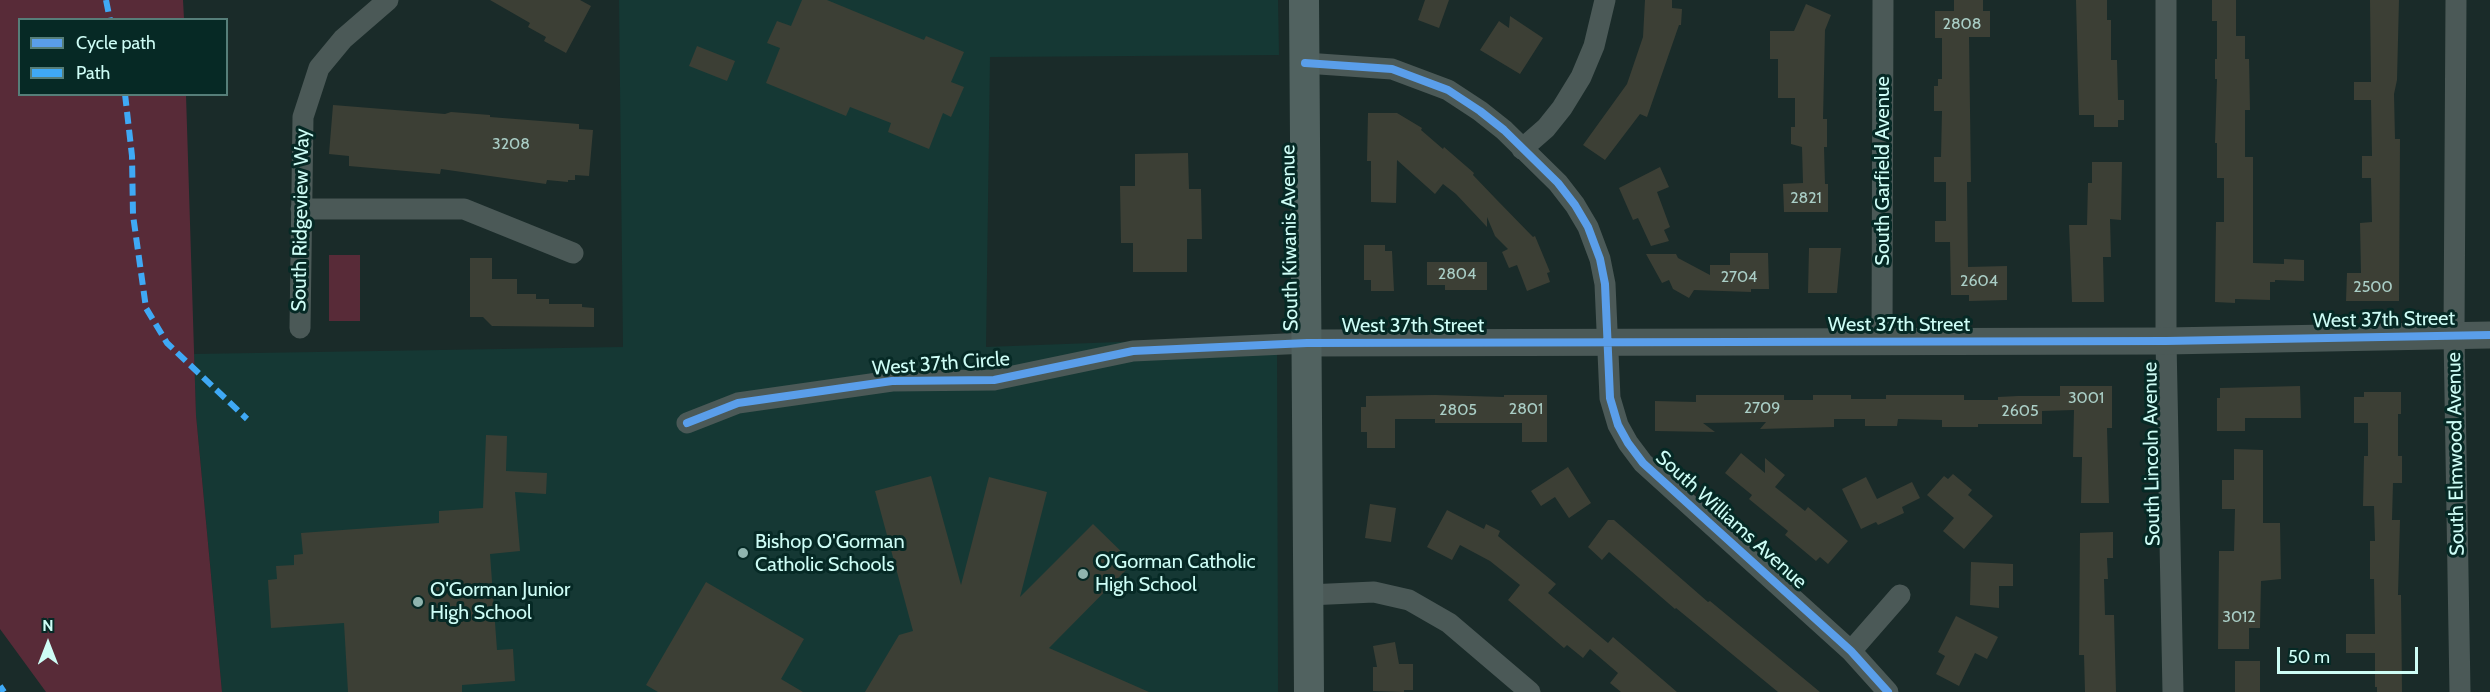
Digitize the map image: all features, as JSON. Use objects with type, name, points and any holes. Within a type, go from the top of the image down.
[{"type":"main road","name":"South Kiwanis Avenue","points":[[1304,0],[1310,692]]},
{"type":"street","name":"South Ridgeview Way","points":[[300,328],[303,117],[319,68],[343,39],[387,0]]},
{"type":"street","points":[[1522,149],[1546,128],[1562,108],[1581,77],[1594,46],[1605,0]]},
{"type":"street","name":"South Garfield Avenue","points":[[1882,342],[1883,0]]},
{"type":"street","name":"South Lincoln Avenue","points":[[2166,0],[2166,341],[2173,692]]},
{"type":"street","name":"South Elmwood Avenue","points":[[2456,0],[2454,335],[2460,692]]},
{"type":"street","name":"South Williams Avenue","points":[[1305,63],[1392,69],[1426,80],[1480,111],[1504,130],[1557,183],[1575,205],[1588,227],[1600,259],[1605,284],[1610,398],[1618,424],[1628,443],[1643,463],[1851,651],[1888,692]]},
{"type":"street","points":[[301,209],[464,209],[573,253]]},
{"type":"street","name":"West 37th Street","points":[[1307,343],[2166,341],[2490,334]]},
{"type":"street","name":"West 37th Circle","points":[[687,423],[738,403],[892,381],[994,380],[1133,351],[1307,343]]},
{"type":"street","points":[[1308,595],[1374,592],[1409,600],[1449,623],[1530,692]]},
{"type":"street","points":[[1851,651],[1900,595]]},
{"type":"shaded area","points":[[0,0],[183,0],[184,18],[18,18],[18,96],[186,96],[196,415],[222,692],[46,692],[0,629]]},
{"type":"shaded area","name":"Bishop O'Gorman Catholic Schools","points":[[619,0],[1278,0],[1279,55],[990,57],[986,347],[1277,336],[1278,692],[222,692],[196,415],[194,354],[623,347]]},
{"type":"shaded area","points":[[329,255],[360,255],[360,321],[329,321]]},
{"type":"building","points":[[490,0],[580,0],[591,6],[566,53],[544,41],[546,37],[528,27],[530,23]]},
{"type":"building","points":[[802,0],[827,0],[924,40],[926,36],[964,52],[951,82],[964,87],[951,117],[943,113],[929,149],[888,132],[891,123],[850,107],[846,116],[766,83],[780,48],[767,43],[777,21],[791,26]]},
{"type":"building","points":[[1425,0],[1449,0],[1439,28],[1418,20]]},
{"type":"building","points":[[1645,0],[1672,0],[1672,8],[1682,9],[1681,25],[1679,25],[1647,117],[1640,114],[1605,160],[1583,145],[1627,84],[1643,37]]},
{"type":"building","points":[[1954,0],[1983,0],[1983,11],[1990,11],[1990,37],[1969,37],[1971,182],[1967,182],[1968,267],[2007,266],[2007,300],[1969,301],[1969,295],[1951,295],[1950,242],[1935,242],[1935,221],[1946,221],[1946,182],[1934,182],[1934,157],[1941,157],[1942,111],[1934,111],[1934,86],[1938,86],[1938,79],[1942,79],[1942,38],[1935,38],[1935,11],[1954,11]]},
{"type":"building","points":[[2076,0],[2107,0],[2107,20],[2111,20],[2111,60],[2117,60],[2118,100],[2124,100],[2124,120],[2118,120],[2118,127],[2094,127],[2094,115],[2079,115]]},
{"type":"building","points":[[2212,0],[2236,0],[2236,36],[2245,36],[2245,59],[2249,59],[2250,110],[2245,110],[2245,157],[2253,157],[2253,263],[2284,264],[2284,259],[2304,260],[2304,281],[2275,280],[2275,282],[2270,282],[2270,300],[2235,299],[2235,303],[2215,302],[2216,222],[2224,222],[2224,178],[2217,178],[2215,59],[2217,59],[2217,21],[2212,21]]},
{"type":"building","points":[[2370,0],[2399,0],[2397,80],[2394,94],[2395,139],[2400,139],[2399,301],[2346,301],[2347,273],[2361,273],[2360,223],[2372,222],[2371,178],[2362,178],[2362,156],[2372,156],[2371,100],[2354,100],[2354,82],[2371,82]]},
{"type":"building","points":[[1806,4],[1831,15],[1825,30],[1823,119],[1827,119],[1827,147],[1824,147],[1828,212],[1784,212],[1783,184],[1803,183],[1802,147],[1791,144],[1791,127],[1795,127],[1795,98],[1778,98],[1778,59],[1770,59],[1770,31],[1794,31]]},
{"type":"building","points":[[1510,16],[1543,38],[1520,74],[1480,50],[1499,21],[1509,28]]},
{"type":"building","points":[[697,46],[735,61],[727,81],[689,66]]},
{"type":"building","points":[[333,105],[445,114],[451,112],[490,115],[490,117],[579,124],[579,129],[593,130],[589,176],[575,175],[575,180],[568,180],[568,182],[547,180],[546,184],[441,169],[440,174],[349,166],[349,156],[329,154]]},
{"type":"building","points":[[1368,113],[1397,113],[1422,128],[1421,130],[1474,173],[1473,175],[1495,198],[1533,237],[1535,236],[1550,272],[1547,273],[1550,282],[1527,291],[1517,265],[1509,268],[1502,252],[1508,249],[1495,236],[1487,217],[1487,227],[1456,194],[1443,184],[1435,194],[1397,160],[1396,203],[1371,202],[1371,161],[1367,161]]},
{"type":"building","points":[[1188,153],[1189,189],[1201,189],[1202,239],[1187,239],[1187,272],[1133,272],[1133,243],[1121,243],[1120,186],[1135,186],[1135,154]]},
{"type":"building","points":[[2092,162],[2122,162],[2121,220],[2110,219],[2111,257],[2103,257],[2104,302],[2072,302],[2069,225],[2087,225],[2088,183],[2092,183]]},
{"type":"building","points":[[1660,167],[1669,187],[1657,192],[1670,227],[1664,230],[1669,241],[1651,246],[1638,218],[1633,220],[1619,188]]},
{"type":"building","points":[[1364,245],[1385,245],[1385,251],[1392,251],[1394,291],[1371,291],[1371,280],[1364,280]]},
{"type":"building","points":[[1809,248],[1841,248],[1837,293],[1808,293]]},
{"type":"building","points":[[1730,253],[1768,253],[1769,289],[1751,289],[1751,292],[1694,290],[1689,298],[1673,289],[1669,280],[1662,283],[1646,254],[1676,254],[1678,258],[1710,275],[1710,265],[1730,265]]},
{"type":"building","points":[[470,258],[492,258],[492,279],[517,279],[517,294],[536,294],[536,299],[549,299],[549,304],[582,304],[582,307],[594,308],[594,327],[492,326],[483,317],[470,317]]},
{"type":"building","points":[[1427,262],[1487,262],[1487,290],[1445,290],[1445,285],[1427,285]]},
{"type":"building","points":[[2060,386],[2112,386],[2112,428],[2107,428],[2109,503],[2081,503],[2082,457],[2073,457],[2074,410],[2042,411],[2042,424],[1978,424],[1978,427],[1942,427],[1942,420],[1898,419],[1897,426],[1865,426],[1865,419],[1834,419],[1834,427],[1760,429],[1766,422],[1703,423],[1715,432],[1655,431],[1655,401],[1696,402],[1696,395],[1784,395],[1784,400],[1813,400],[1813,395],[1851,395],[1851,399],[1886,399],[1886,395],[1964,395],[1964,400],[1998,400],[1998,397],[2060,396]]},
{"type":"building","points":[[2300,386],[2301,418],[2245,418],[2245,431],[2217,431],[2217,398],[2220,398],[2220,388]]},
{"type":"building","points":[[2364,392],[2401,392],[2401,414],[2398,414],[2398,456],[2402,456],[2402,483],[2393,483],[2392,520],[2400,520],[2398,595],[2401,595],[2402,692],[2377,692],[2375,653],[2346,653],[2346,634],[2375,634],[2374,579],[2370,579],[2370,541],[2375,541],[2374,506],[2363,506],[2364,456],[2368,456],[2368,423],[2354,423],[2354,397],[2364,397]]},
{"type":"building","points":[[1504,395],[1547,395],[1547,442],[1522,442],[1522,423],[1435,423],[1435,419],[1395,419],[1395,448],[1367,448],[1367,432],[1361,432],[1361,407],[1366,407],[1366,396],[1504,397]]},
{"type":"building","name":"O'Gorman Junior High School","points":[[486,435],[507,436],[506,471],[547,473],[546,494],[515,492],[520,551],[490,554],[497,650],[513,649],[515,681],[462,685],[462,692],[348,692],[344,623],[271,628],[268,580],[277,579],[276,566],[294,565],[294,555],[303,554],[301,533],[439,523],[439,511],[483,508]]},
{"type":"building","points":[[2234,449],[2263,450],[2263,523],[2280,523],[2281,579],[2261,581],[2260,628],[2249,628],[2249,649],[2218,649],[2219,551],[2234,551],[2235,509],[2222,509],[2222,480],[2234,480]]},
{"type":"building","points":[[1741,453],[1765,473],[1765,458],[1785,475],[1775,487],[1805,511],[1808,507],[1848,541],[1828,564],[1820,557],[1816,561],[1785,535],[1788,531],[1749,499],[1752,495],[1725,473]]},
{"type":"building","points":[[1568,467],[1591,503],[1569,518],[1555,497],[1541,506],[1531,491]]},
{"type":"building","points":[[1953,474],[1972,490],[1968,495],[1993,516],[1964,549],[1943,531],[1954,518],[1927,495],[1944,476],[1948,479]]},
{"type":"building","name":"O'Gorman Catholic High School","points":[[931,476],[961,585],[989,477],[1047,492],[1020,597],[1093,524],[1133,563],[1049,648],[1149,692],[865,692],[899,635],[913,631],[875,491]]},
{"type":"building","points":[[1866,477],[1877,499],[1912,482],[1920,498],[1902,507],[1904,513],[1878,525],[1876,522],[1861,529],[1842,489]]},
{"type":"building","points":[[1370,504],[1396,508],[1391,542],[1365,538]]},
{"type":"building","points":[[1447,510],[1484,529],[1486,524],[1500,531],[1498,536],[1556,584],[1548,593],[1608,643],[1613,637],[1677,692],[1621,692],[1610,683],[1618,673],[1590,649],[1583,658],[1567,645],[1564,648],[1508,600],[1520,585],[1490,561],[1460,545],[1452,560],[1427,547]]},
{"type":"building","points":[[1608,520],[1614,520],[1708,602],[1710,601],[1820,692],[1778,692],[1609,552],[1602,560],[1588,547]]},
{"type":"building","points":[[2113,532],[2113,558],[2107,558],[2108,579],[2104,579],[2105,615],[2114,615],[2116,692],[2085,692],[2084,655],[2079,655],[2080,533]]},
{"type":"building","points":[[1971,562],[2013,564],[2013,586],[1999,586],[1999,608],[1970,605]]},
{"type":"building","points":[[706,582],[804,639],[781,679],[803,692],[658,692],[646,685]]},
{"type":"building","points":[[1956,616],[1998,637],[1987,659],[1975,653],[1959,686],[1936,674],[1945,656],[1938,652]]},
{"type":"building","points":[[1395,642],[1399,664],[1413,664],[1413,690],[1373,691],[1373,667],[1377,667],[1373,646]]},
{"type":"building","points":[[2235,661],[2260,661],[2260,692],[2235,692]]},
{"type":"marked path","points":[[106,0],[110,18]]},
{"type":"marked path","points":[[125,96],[132,156],[133,215],[146,308],[167,343],[247,419]]},
{"type":"marked path","points":[[0,686],[4,692]]},
{"type":"cycle path","points":[[1305,63],[1392,69],[1448,90],[1504,130],[1558,183],[1588,227],[1600,259],[1605,284],[1610,398],[1618,425],[1628,443],[1643,463],[1851,651],[1888,692]]},
{"type":"cycle path","points":[[687,423],[738,403],[892,381],[994,380],[1133,351],[1307,343],[2166,341],[2490,335]]},
{"type":"place","name":"Bishop O'Gorman Catholic Schools","points":[[743,553]]},
{"type":"place","name":"O'Gorman Catholic High School","points":[[1083,574]]},
{"type":"place","name":"O'Gorman Junior High School","points":[[418,602]]}]
